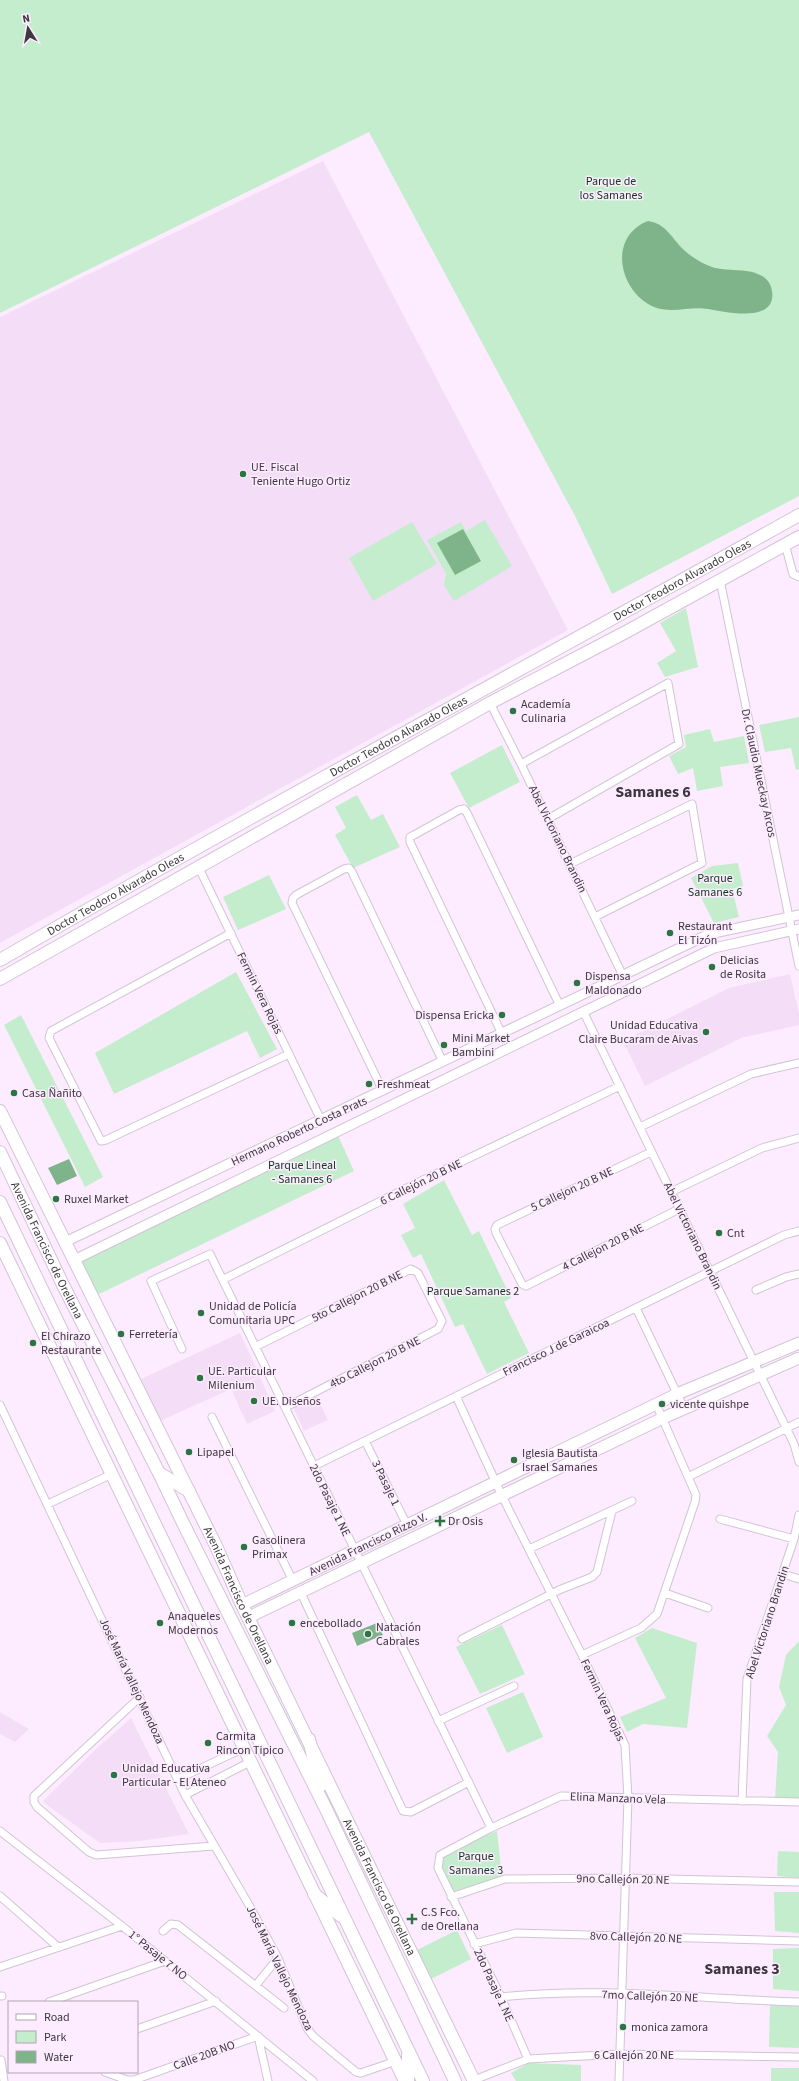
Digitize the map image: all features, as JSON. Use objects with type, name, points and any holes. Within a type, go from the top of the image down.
[{"type":"main road","name":"Doctor Teodoro Alvarado Oleas","points":[[0,960],[157,869],[380,745],[624,613],[799,515]]},
{"type":"main road","name":"Doctor Teodoro Alvarado Oleas","points":[[0,979],[198,866],[490,703],[624,633],[799,537]]},
{"type":"main road","name":"Avenida Francisco de Orellana","points":[[0,1112],[216,1546],[242,1605],[474,2080]]},
{"type":"main road","name":"Avenida Francisco de Orellana","points":[[0,1152],[67,1292],[325,1807],[455,2081]]},
{"type":"main road","name":"Avenida Francisco de Orellana","points":[[0,1202],[422,2081]]},
{"type":"main road","points":[[1,1248],[112,1474],[405,2081]]},
{"type":"main road","name":"Avenida Francisco Rizzo V.","points":[[242,1605],[677,1394],[799,1343]]},
{"type":"main road","name":"Avenida Francisco Rizzo V.","points":[[249,1617],[684,1408],[799,1358]]},
{"type":"main road","points":[[159,1473],[189,1491]]},
{"type":"main road","points":[[308,1739],[325,1807]]},
{"type":"main road","points":[[314,1894],[345,1920]]},
{"type":"main road","points":[[408,2052],[408,2081]]},
{"type":"street","points":[[785,544],[793,574],[799,577]]},
{"type":"street","name":"Dr. Claudio Mueckay Arcos","points":[[720,580],[789,917],[795,930],[799,966]]},
{"type":"street","points":[[521,764],[668,683],[679,744],[548,819]]},
{"type":"street","name":"Abel Victoriano Brandin","points":[[490,703],[570,864],[623,976]]},
{"type":"street","points":[[570,864],[692,804],[702,863],[595,917]]},
{"type":"street","points":[[502,1034],[410,842],[410,837],[459,810],[464,809],[467,813],[560,1006]]},
{"type":"street","name":"Fermin Vera Rojas","points":[[198,866],[321,1120]]},
{"type":"street","points":[[383,1091],[292,903],[296,895],[344,869],[349,868],[352,872],[443,1062]]},
{"type":"street","name":"Hermano Roberto Costa Prats","points":[[65,1242],[715,932],[799,915]]},
{"type":"street","name":"Hermano Roberto Costa Prats","points":[[74,1260],[714,948],[795,930]]},
{"type":"street","points":[[231,933],[51,1032],[49,1038],[101,1141],[289,1054]]},
{"type":"street","name":"Abel Victoriano Brandin","points":[[583,1011],[754,1363],[797,1447],[799,1462]]},
{"type":"street","points":[[471,1049],[477,1063]]},
{"type":"street","points":[[640,1127],[751,1074],[799,1063]]},
{"type":"street","name":"6 Callejón 20 B NE","points":[[224,1279],[421,1181],[620,1086]]},
{"type":"street","points":[[671,1192],[762,1148],[799,1138]]},
{"type":"street","name":"5 Callejon 20 B NE","points":[[526,1286],[522,1284],[495,1229],[498,1225],[651,1152]]},
{"type":"street","points":[[230,1164],[238,1179]]},
{"type":"street","name":"4 Callejon 20 B NE","points":[[526,1286],[679,1209]]},
{"type":"street","name":"Francisco J de Garaicoa","points":[[314,1466],[784,1235],[799,1231]]},
{"type":"street","name":"2do Pasaje 1 NE","points":[[182,1349],[151,1281],[210,1254],[257,1346],[361,1564],[469,1782],[490,1828]]},
{"type":"street","name":"5to Callejon 20 B NE","points":[[257,1346],[411,1269],[418,1272],[442,1321],[441,1326]]},
{"type":"street","points":[[756,1290],[786,1277],[799,1274]]},
{"type":"street","points":[[636,1308],[684,1408]]},
{"type":"street","name":"4to Callejon 20 B NE","points":[[286,1407],[438,1329],[441,1326]]},
{"type":"street","name":"Fermin Vera Rojas","points":[[456,1396],[502,1496],[552,1594],[625,1745],[628,1798],[624,1878],[619,2081]]},
{"type":"street","points":[[582,1655],[641,1628],[651,1621],[657,1614],[695,1502],[696,1496],[656,1404]]},
{"type":"street","name":"José María Vallejo Mendoza","points":[[0,1405],[140,1697],[185,1795],[214,1846],[250,1904],[278,1958],[308,2028],[313,2036],[356,2072],[361,2073],[396,2061]]},
{"type":"street","points":[[212,1416],[293,1581]]},
{"type":"street","points":[[688,1477],[799,1422]]},
{"type":"street","name":"3 Pasaje 1","points":[[365,1441],[407,1525]]},
{"type":"street","points":[[48,1504],[112,1474]]},
{"type":"street","points":[[529,1549],[632,1501]]},
{"type":"street","points":[[462,1639],[552,1594],[592,1577],[597,1572],[612,1511]]},
{"type":"street","name":"Abel Victoriano Brandin","points":[[742,1801],[747,1679],[796,1534],[799,1516]]},
{"type":"street","points":[[720,1519],[796,1534]]},
{"type":"street","points":[[783,1574],[799,1579]]},
{"type":"street","points":[[301,1593],[403,1811],[411,1812],[469,1782]]},
{"type":"street","points":[[665,1593],[708,1608]]},
{"type":"street","points":[[438,1721],[514,1686]]},
{"type":"street","points":[[140,1697],[34,1796],[34,1802],[37,1807],[89,1852],[96,1855],[214,1846]]},
{"type":"street","points":[[178,1779],[244,1748]]},
{"type":"street","points":[[185,1795],[250,1762]]},
{"type":"street","name":"Elina Manzano Vela","points":[[438,1868],[440,1855],[490,1828],[561,1796],[799,1802]]},
{"type":"street","name":"1° Pasaje 7 NO","points":[[0,1831],[122,1926],[313,2081]]},
{"type":"street","name":"2do Pasaje 1 NE","points":[[438,1868],[501,1998],[528,2059]]},
{"type":"street","name":"9no Callejón 20 NE","points":[[451,1897],[505,1879],[624,1878],[799,1882]]},
{"type":"street","points":[[1,1898],[58,1947]]},
{"type":"street","points":[[163,1931],[171,1924],[175,1923],[284,2008]]},
{"type":"street","points":[[0,1967],[122,1926]]},
{"type":"street","name":"8vo Callejón 20 NE","points":[[474,1944],[516,1933],[799,1941]]},
{"type":"street","points":[[256,1985],[278,1958]]},
{"type":"street","points":[[52,2001],[165,1961]]},
{"type":"street","name":"7mo Callejón 20 NE","points":[[501,1998],[528,1994],[622,1994],[799,2002]]},
{"type":"street","points":[[138,2029],[216,2002]]},
{"type":"street","points":[[258,2036],[268,2081]]},
{"type":"street","name":"Calle 20B NO","points":[[108,2073],[127,2080],[134,2080],[258,2036]]},
{"type":"street","name":"6 Callejón 20 NE","points":[[474,2080],[528,2059],[620,2054],[799,2057]]},
{"type":"street","points":[[1,2060],[4,2081]]},
{"type":"shaded area","name":"UE. Fiscal Teniente Hugo Ortiz","points":[[323,161],[568,630],[0,943],[0,317]]},
{"type":"shaded area","name":"Unidad Educativa Claire Bucaram de Aivas","points":[[790,974],[799,1014],[799,1025],[741,1038],[645,1086],[623,1041],[729,988]]},
{"type":"shaded area","name":"UE. Particular Milenium","points":[[240,1333],[260,1376],[160,1421],[141,1379]]},
{"type":"shaded area","name":"UE. Diseños","points":[[260,1377],[275,1411],[247,1424],[232,1391]]},
{"type":"shaded area","points":[[316,1395],[328,1420],[304,1431],[293,1407]]},
{"type":"shaded area","points":[[0,1712],[29,1729],[15,1742],[0,1734]]},
{"type":"shaded area","name":"Unidad Educativa Particular - El Ateneo","points":[[131,1718],[189,1834],[140,1841],[100,1843],[44,1803],[44,1800],[95,1750]]},
{"type":"green space","name":"Parque de los Samanes","points":[[0,0],[799,0],[799,496],[612,594],[575,516],[369,132],[0,313]]},
{"type":"green space","points":[[485,520],[512,566],[454,601],[444,585],[446,574],[427,540],[461,522],[466,531]]},
{"type":"green space","points":[[412,522],[437,564],[373,601],[349,558]]},
{"type":"green space","points":[[686,608],[698,667],[665,677],[657,663],[676,651],[660,623]]},
{"type":"green space","points":[[799,717],[799,769],[796,770],[791,748],[765,752],[759,725]]},
{"type":"green space","points":[[710,729],[714,742],[744,736],[749,763],[720,767],[723,786],[697,791],[693,768],[678,774],[669,756],[686,747],[684,735]]},
{"type":"green space","points":[[502,745],[520,782],[469,808],[450,773]]},
{"type":"green space","points":[[357,795],[371,820],[383,814],[400,847],[353,868],[335,835],[346,828],[335,807]]},
{"type":"green space","name":"Parque Samanes 6","points":[[738,863],[743,886],[732,889],[739,917],[714,923],[691,878],[712,866]]},
{"type":"green space","points":[[269,875],[286,909],[238,930],[223,897]]},
{"type":"green space","points":[[236,972],[277,1049],[260,1058],[247,1031],[114,1094],[95,1053]]},
{"type":"green space","points":[[21,1015],[103,1177],[85,1187],[4,1025]]},
{"type":"green space","name":"Parque Lineal - Samanes 6","points":[[336,1131],[354,1171],[93,1297],[74,1260]]},
{"type":"green space","name":"Parque Samanes 2","points":[[444,1180],[472,1235],[479,1231],[511,1298],[504,1302],[529,1353],[487,1374],[463,1324],[455,1327],[421,1254],[413,1258],[401,1235],[415,1228],[403,1204]]},
{"type":"green space","points":[[502,1625],[525,1674],[480,1694],[456,1647]]},
{"type":"green space","points":[[652,1628],[697,1643],[687,1728],[643,1724],[627,1732],[620,1717],[666,1698],[635,1638]]},
{"type":"green space","points":[[799,1641],[799,1799],[775,1799],[778,1752],[767,1736],[786,1705],[779,1687],[786,1655]]},
{"type":"green space","points":[[523,1692],[543,1737],[507,1753],[486,1708]]},
{"type":"green space","name":"Parque Samanes 3","points":[[497,1831],[502,1877],[451,1892],[440,1859],[468,1843]]},
{"type":"green space","points":[[778,1851],[799,1852],[799,1878],[777,1876]]},
{"type":"green space","points":[[774,1892],[799,1892],[799,1933],[775,1931]]},
{"type":"green space","points":[[457,1930],[471,1959],[431,1979],[417,1950]]},
{"type":"green space","points":[[799,1948],[799,1991],[773,1989],[773,1949]]},
{"type":"green space","points":[[770,2005],[799,2006],[799,2048],[769,2047]]},
{"type":"green space","points":[[529,2063],[581,2065],[581,2081],[516,2081],[511,2073]]},
{"type":"green space","points":[[771,2068],[799,2068],[799,2081],[771,2081]]},
{"type":"water","points":[[648,221],[664,228],[686,252],[704,264],[720,269],[748,271],[762,276],[771,286],[771,301],[766,308],[758,312],[748,314],[701,308],[668,310],[654,307],[642,300],[626,277],[622,264],[623,251],[627,239],[635,229]]},
{"type":"water","points":[[463,529],[481,561],[455,575],[437,543]]},
{"type":"water","points":[[69,1159],[77,1176],[57,1185],[48,1168]]},
{"type":"water","name":"Natación Cabrales","points":[[377,1623],[383,1635],[357,1646],[352,1633]]},
{"type":"place","name":"UE. Fiscal Teniente Hugo Ortiz","points":[[243,474]]},
{"type":"place","name":"Academía Culinaria","points":[[513,711]]},
{"type":"place","name":"Restaurant El Tizón","points":[[670,933]]},
{"type":"place","name":"Delicias de Rosita","points":[[712,967]]},
{"type":"place","name":"Dispensa Maldonado","points":[[577,983]]},
{"type":"place","name":"Dispensa Ericka","points":[[502,1015]]},
{"type":"place","name":"Unidad Educativa Claire Bucaram de Aivas","points":[[706,1032]]},
{"type":"place","name":"Mini Market Bambini","points":[[444,1045]]},
{"type":"place","name":"Freshmeat","points":[[369,1084]]},
{"type":"place","name":"Casa Ñañito","points":[[14,1093]]},
{"type":"place","name":"Ruxel Market","points":[[56,1199]]},
{"type":"place","name":"Cnt","points":[[719,1233]]},
{"type":"place","name":"Unidad de Policía Comunitaria UPC","points":[[201,1313]]},
{"type":"place","name":"Ferretería","points":[[121,1334]]},
{"type":"place","name":"El Chirazo Restaurante","points":[[33,1343]]},
{"type":"place","name":"UE. Particular Milenium","points":[[200,1378]]},
{"type":"place","name":"UE. Diseños","points":[[254,1401]]},
{"type":"place","name":"vicente quishpe","points":[[662,1404]]},
{"type":"place","name":"Lipapel","points":[[189,1452]]},
{"type":"place","name":"Iglesia Bautista Israel Samanes","points":[[514,1460]]},
{"type":"place","name":"Dr Osis","points":[[440,1521]]},
{"type":"place","name":"Gasolinera Primax","points":[[244,1547]]},
{"type":"place","name":"Anaqueles Modernos","points":[[160,1623]]},
{"type":"place","name":"encebollado","points":[[292,1623]]},
{"type":"place","name":"Natación Cabrales","points":[[368,1634]]},
{"type":"place","name":"Carmita Rincon Tipico","points":[[208,1743]]},
{"type":"place","name":"Unidad Educativa Particular - El Ateneo","points":[[114,1775]]},
{"type":"place","name":"C.S Fco. de Orellana","points":[[412,1919]]},
{"type":"place","name":"monica zamora","points":[[623,2027]]},
{"type":"district","name":"Samanes 6","points":[[653,791]]},
{"type":"district","name":"Samanes 3","points":[[742,1968]]}]
